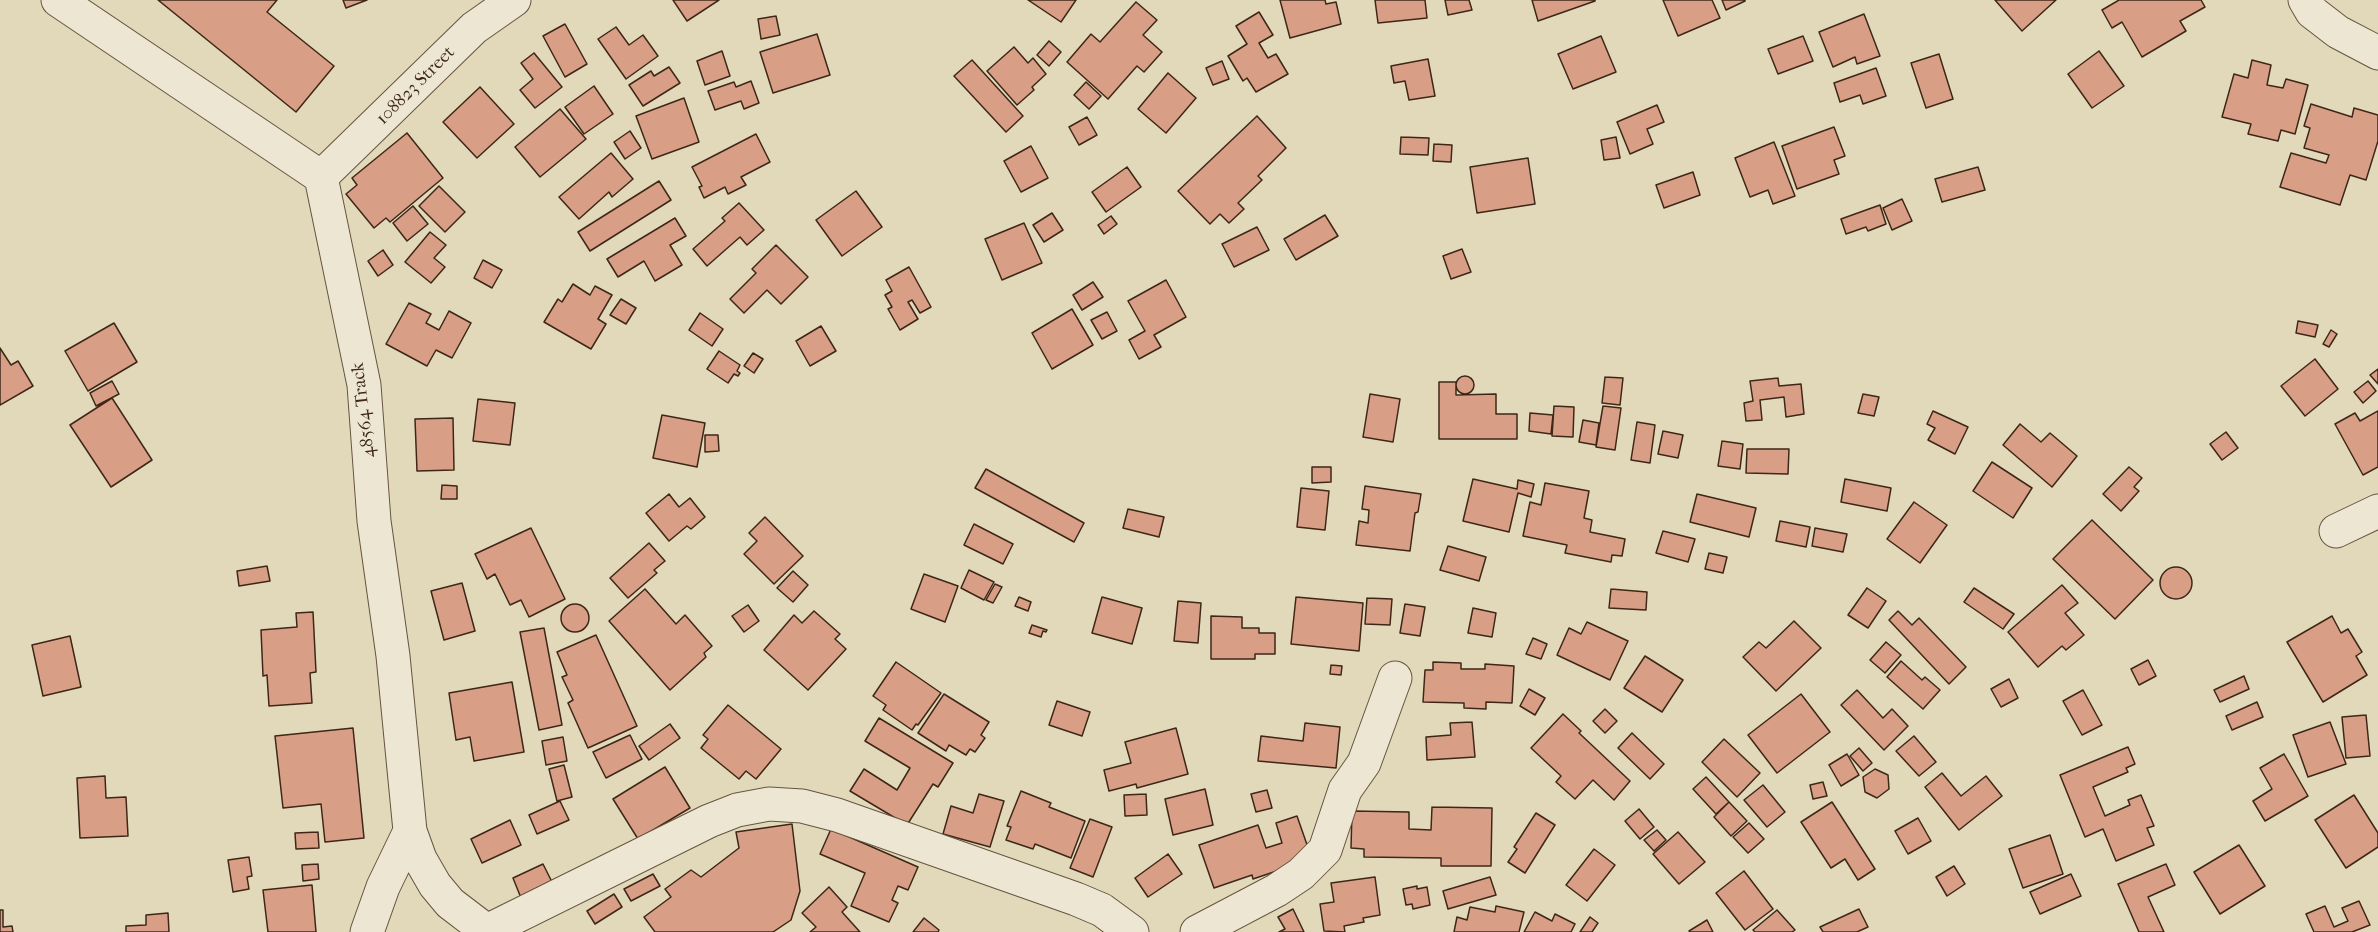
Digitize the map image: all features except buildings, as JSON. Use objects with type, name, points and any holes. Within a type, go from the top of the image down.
[{"type":"street","points":[[58,0],[321,177]]},
{"type":"street","name":"108823 Street","points":[[321,177],[474,28],[514,0]]},
{"type":"street","points":[[2305,0],[2312,12],[2338,32],[2378,53]]},
{"type":"street","name":"48564 Track","points":[[321,177],[364,385],[374,521],[393,656],[410,831],[420,859],[435,885],[450,903],[488,932]]},
{"type":"street","points":[[2336,531],[2378,511]]},
{"type":"street","points":[[1197,932],[1277,890],[1301,874],[1325,850],[1345,790],[1364,763],[1395,678]]},
{"type":"street","points":[[488,932],[709,821],[737,810],[769,804],[802,806],[837,815],[1076,899],[1102,910],[1132,932]]},
{"type":"street","points":[[367,932],[383,887],[410,831]]}]
